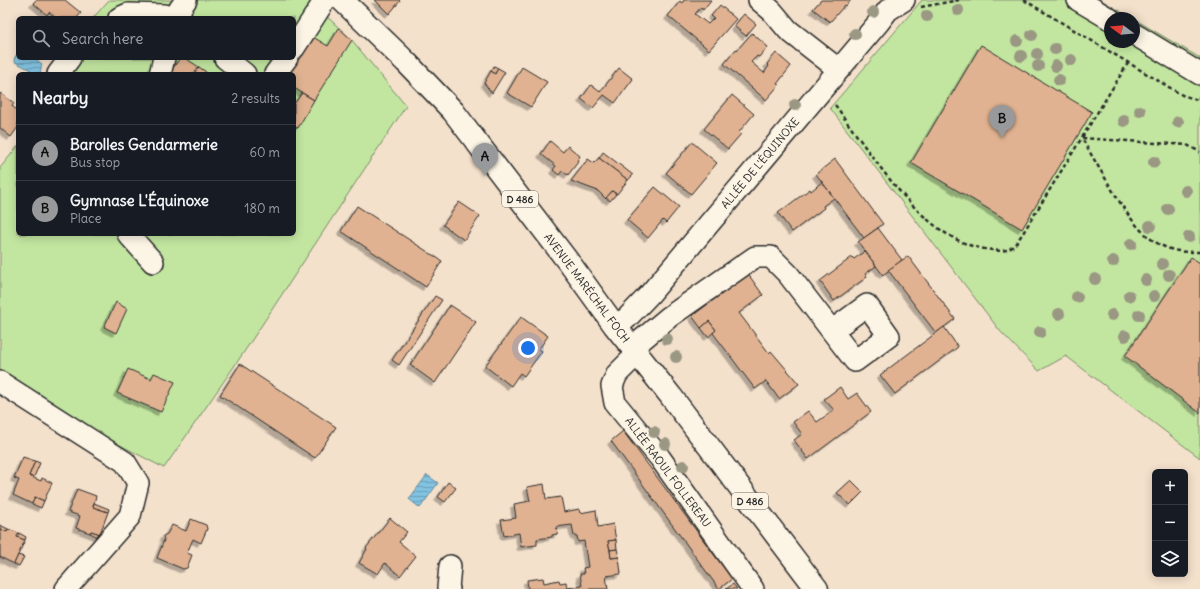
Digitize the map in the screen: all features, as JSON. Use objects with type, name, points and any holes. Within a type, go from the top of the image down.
[{"type":"main road","name":"AVENUE MARÉCHAL FOCH","points":[[342,0],[406,62],[453,111],[615,326],[817,589]]},
{"type":"street","points":[[181,16],[180,10],[186,0]]},
{"type":"street","points":[[296,45],[325,0]]},
{"type":"street","points":[[759,0],[772,11],[788,30],[838,69]]},
{"type":"street","name":"ALLÉE DE L'ÉQUINOXE","points":[[615,326],[631,314],[650,296],[888,10],[904,0]]},
{"type":"street","points":[[1078,0],[1104,15]]},
{"type":"street","points":[[124,16],[128,14],[165,16]]},
{"type":"street","points":[[1140,38],[1200,74]]},
{"type":"street","points":[[60,72],[68,60]]},
{"type":"street","points":[[160,72],[164,60]]},
{"type":"street","points":[[228,60],[242,72]]},
{"type":"street","points":[[276,72],[286,60]]},
{"type":"street","points":[[130,236],[154,262]]},
{"type":"street","name":"ALLÉE RAOUL FOLLEREAU","points":[[753,589],[660,458],[615,403],[612,386],[617,374],[628,363],[635,351],[669,317],[755,256],[771,257],[788,274],[833,330]]},
{"type":"street","points":[[0,382],[125,462],[138,483],[130,516],[66,589]]},
{"type":"street","points":[[449,589],[450,566]]},
{"type":"path","points":[[1024,0],[1182,95],[1199,100],[1200,96]]},
{"type":"path","points":[[820,91],[830,98],[893,182],[921,214],[941,231],[962,242],[981,248],[999,251],[1012,248],[1023,233],[1128,63]]},
{"type":"path","points":[[1082,138],[1188,145],[1200,152]]},
{"type":"path","points":[[1082,138],[1129,217],[1143,233],[1149,238],[1168,248],[1178,251],[1200,252]]},
{"type":"green space","points":[[109,0],[309,0],[351,39],[406,106],[244,352],[164,468],[0,382],[0,168],[16,148],[16,236],[296,236],[296,72],[48,72],[58,60],[296,60],[296,16],[95,16]]},
{"type":"green space","points":[[922,0],[1101,0],[1122,12],[1104,12],[1104,48],[1140,48],[1140,23],[1200,58],[1200,458],[1066,356],[1039,371],[1000,331],[830,108]]},
{"type":"water","points":[[16,56],[16,60],[37,60],[42,64],[40,72],[31,72],[29,69],[15,62],[14,59]]},
{"type":"water","points":[[427,475],[438,483],[420,508],[409,499]]},
{"type":"building","points":[[36,0],[65,0],[81,13],[79,16],[54,16],[49,12],[47,15],[33,3]]},
{"type":"building","points":[[375,0],[399,0],[400,1],[389,14]]},
{"type":"building","points":[[684,0],[711,0],[703,10],[701,7],[695,14],[708,24],[714,18],[711,16],[720,5],[736,19],[709,50],[668,16],[680,1],[682,3]]},
{"type":"building","points":[[821,0],[851,0],[830,22],[813,9]]},
{"type":"building","points":[[744,14],[756,24],[746,36],[734,26]]},
{"type":"building","points":[[339,28],[352,40],[314,100],[296,89],[296,72],[290,72],[313,37],[328,46]]},
{"type":"building","points":[[752,33],[768,47],[759,57],[757,56],[751,62],[764,73],[769,66],[767,64],[776,53],[791,66],[777,84],[779,85],[766,100],[724,64]]},
{"type":"building","points":[[981,45],[1092,112],[1022,229],[911,163]]},
{"type":"building","points":[[179,60],[188,60],[199,67],[195,72],[170,72]]},
{"type":"building","points":[[494,66],[498,68],[495,74],[491,71]]},
{"type":"building","points":[[199,67],[206,72],[195,72]]},
{"type":"building","points":[[522,67],[547,82],[531,107],[507,93]]},
{"type":"building","points":[[498,68],[505,72],[492,93],[484,83],[491,71],[495,74]]},
{"type":"building","points":[[619,68],[633,79],[615,103],[604,95],[593,108],[581,99],[591,85],[600,92]]},
{"type":"building","points":[[0,93],[14,103],[12,106],[16,109],[16,130],[11,137],[0,128]]},
{"type":"building","points":[[302,93],[314,100],[298,128],[296,127],[296,101]]},
{"type":"building","points":[[732,95],[754,114],[739,132],[741,134],[728,149],[704,129]]},
{"type":"building","points":[[550,141],[563,152],[568,146],[580,156],[577,161],[578,162],[568,175],[562,171],[559,175],[553,170],[556,166],[541,154]]},
{"type":"building","points":[[692,142],[717,163],[691,194],[666,173]]},
{"type":"building","points":[[603,152],[633,175],[628,180],[599,158]]},
{"type":"building","points":[[599,158],[628,180],[617,194],[612,191],[606,199],[598,191],[571,181],[588,159],[594,163]]},
{"type":"building","points":[[835,159],[883,224],[864,238],[816,174]]},
{"type":"building","points":[[822,182],[834,198],[823,206],[824,208],[792,232],[778,213]]},
{"type":"building","points":[[655,187],[679,207],[666,223],[663,220],[648,238],[627,220]]},
{"type":"building","points":[[612,191],[616,194],[610,201],[606,198]]},
{"type":"building","points":[[459,202],[480,216],[464,240],[443,225]]},
{"type":"building","points":[[357,206],[442,261],[426,287],[341,231]]},
{"type":"building","points":[[878,228],[902,260],[883,275],[858,242]]},
{"type":"building","points":[[865,251],[876,266],[865,274],[867,277],[834,301],[820,281],[852,257],[854,259]]},
{"type":"building","points":[[908,256],[955,319],[936,333],[888,270]]},
{"type":"building","points":[[1191,257],[1200,263],[1200,413],[1125,356]]},
{"type":"building","points":[[748,274],[763,295],[739,313],[769,353],[771,351],[799,384],[779,399],[766,381],[755,389],[713,333],[716,330],[709,321],[701,328],[692,316]]},
{"type":"building","points":[[435,296],[442,300],[399,365],[392,360]]},
{"type":"building","points":[[116,302],[127,309],[116,333],[104,327]]},
{"type":"building","points":[[450,305],[476,322],[435,383],[410,365]]},
{"type":"building","points":[[521,317],[548,336],[539,349],[542,351],[524,376],[520,373],[511,386],[485,366]]},
{"type":"building","points":[[709,321],[716,330],[708,337],[701,328]]},
{"type":"building","points":[[944,327],[958,347],[895,394],[880,375]]},
{"type":"building","points":[[240,364],[336,427],[315,458],[220,395]]},
{"type":"building","points":[[128,369],[151,379],[154,373],[175,382],[161,412],[117,393]]},
{"type":"building","points":[[840,387],[848,399],[857,393],[871,412],[808,459],[794,440],[802,434],[793,422],[808,411],[817,422],[834,410],[824,399]]},
{"type":"building","points":[[623,431],[732,579],[719,589],[611,441]]},
{"type":"building","points":[[23,457],[35,461],[29,476],[41,481],[42,478],[52,483],[44,501],[35,497],[32,504],[13,495],[19,480],[14,478]]},
{"type":"building","points":[[35,461],[40,463],[34,477],[29,476]]},
{"type":"building","points":[[851,480],[863,492],[850,505],[837,493]]},
{"type":"building","points":[[448,482],[456,488],[445,502],[438,497]]},
{"type":"building","points":[[544,484],[546,499],[561,497],[564,512],[579,509],[580,513],[596,510],[598,527],[613,524],[616,540],[608,541],[611,558],[619,557],[621,574],[606,576],[608,589],[528,589],[527,580],[543,578],[544,583],[559,580],[560,583],[566,582],[567,588],[582,586],[580,574],[584,574],[583,568],[588,567],[584,541],[578,542],[577,536],[574,536],[572,525],[556,527],[558,534],[552,535],[552,537],[537,539],[537,545],[521,547],[519,533],[504,536],[501,520],[516,518],[514,504],[530,501],[527,487]]},
{"type":"building","points":[[77,489],[96,496],[93,507],[108,512],[100,534],[91,531],[90,533],[76,528],[80,516],[68,512]]},
{"type":"building","points":[[35,497],[44,501],[41,508],[32,504]]},
{"type":"building","points":[[94,503],[109,509],[108,512],[93,507]]},
{"type":"building","points":[[390,518],[407,532],[399,542],[416,556],[400,576],[385,563],[378,574],[359,563],[367,549],[366,548]]},
{"type":"building","points":[[191,519],[206,525],[207,529],[201,543],[193,539],[187,553],[192,555],[187,568],[183,569],[157,558],[164,540],[163,536],[167,534],[172,525],[186,531]]},
{"type":"building","points":[[0,525],[8,529],[7,532],[0,529]]},
{"type":"building","points":[[0,529],[7,532],[8,529],[19,533],[17,537],[25,540],[14,564],[0,557]]},
{"type":"building","points":[[91,531],[100,534],[98,537],[90,533]]},
{"type":"building","points":[[19,533],[26,537],[25,540],[17,537]]},
{"type":"building","points":[[616,540],[617,549],[610,550],[608,541]]},
{"type":"building","points":[[617,549],[619,557],[611,558],[610,550]]},
{"type":"building","points":[[18,555],[24,557],[19,566],[14,564]]},
{"type":"building","points":[[733,584],[737,589],[726,589]]},
{"type":"place","name":"Gymnase L'Équinoxe","points":[[1002,138]]},
{"type":"place","name":"Barolles Gendarmerie","points":[[485,176]]}]
